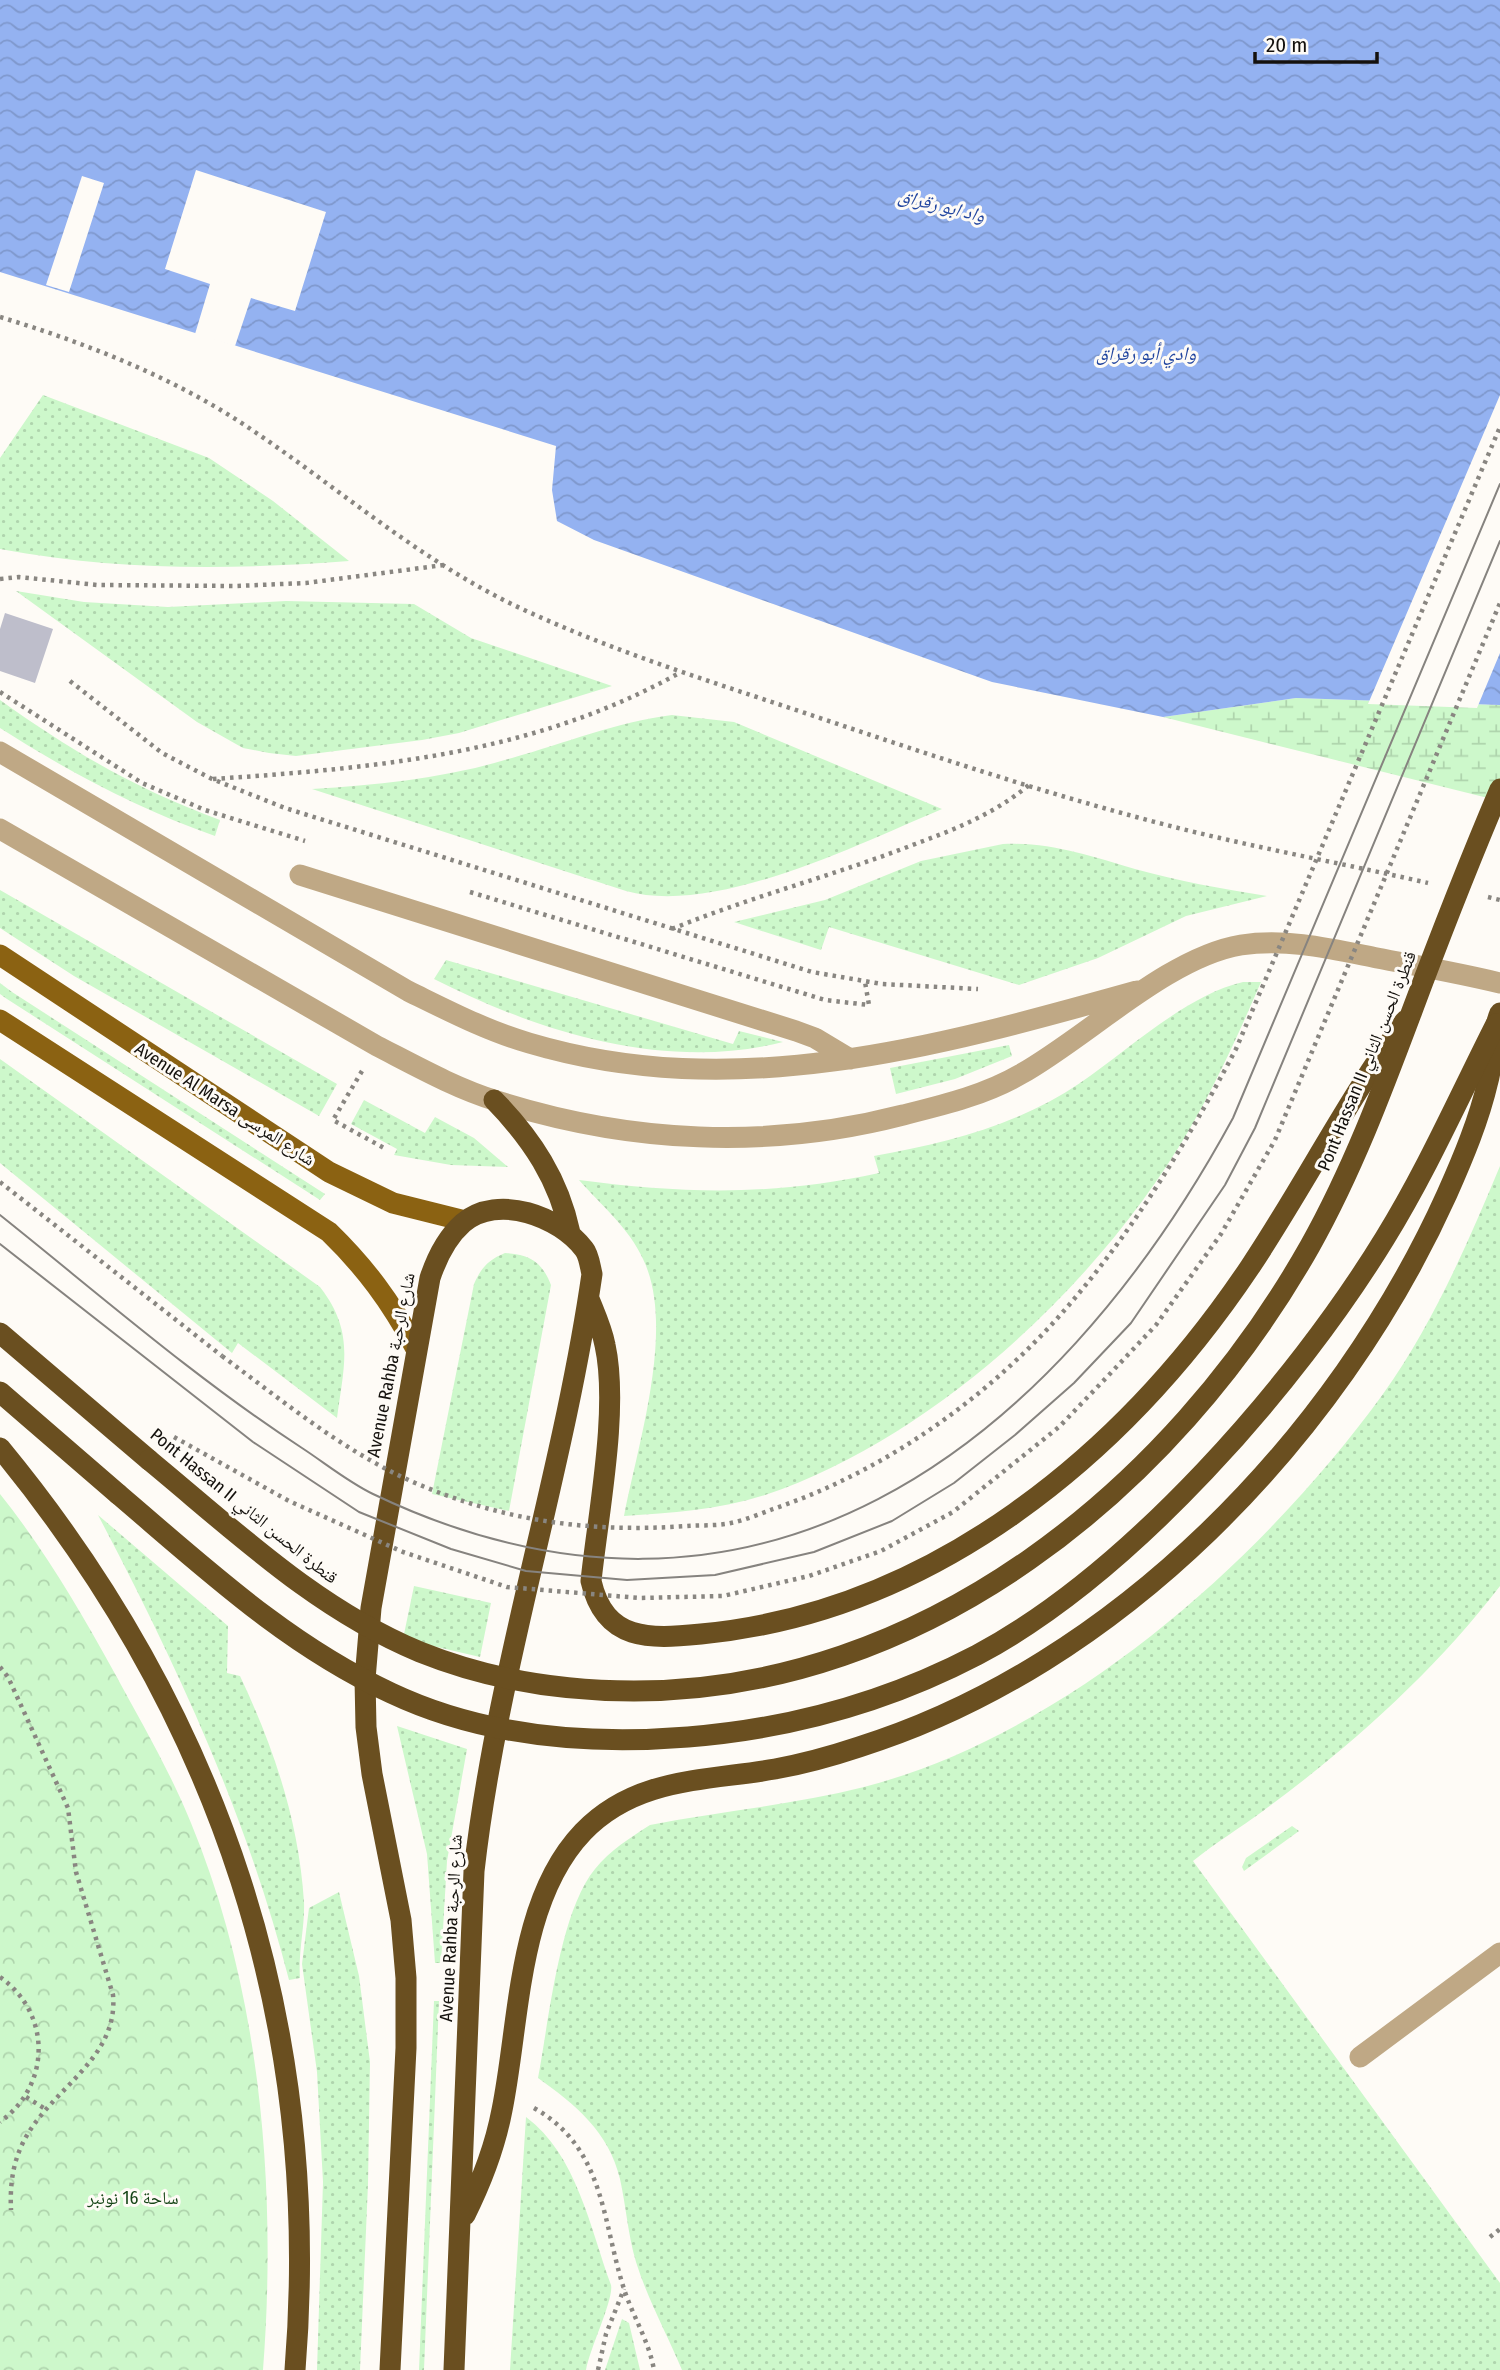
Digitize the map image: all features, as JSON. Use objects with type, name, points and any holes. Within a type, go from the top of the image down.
[{"type":"highway","name":"Pont Hassan II قنطرة الحسن الثاني","points":[[0,1333],[308,1590],[362,1625],[421,1652],[482,1673],[545,1686],[609,1691],[674,1691],[740,1684],[804,1670],[866,1650],[926,1623],[1040,1553],[1133,1473],[1190,1415],[1265,1317],[1309,1248],[1340,1188],[1372,1116],[1500,789]]},
{"type":"highway","points":[[589,1297],[605,1343],[609,1390],[591,1581],[596,1600],[605,1616],[620,1628],[657,1638],[760,1625],[826,1608],[880,1589],[932,1566],[982,1538],[1029,1506],[1128,1415],[1200,1335],[1249,1269],[1293,1201],[1331,1130],[1412,1012]]},
{"type":"highway","points":[[462,2222],[480,2185],[494,2146],[522,1984],[547,1885],[563,1856],[584,1830],[610,1808],[639,1792],[671,1782],[778,1768],[859,1747],[937,1718],[1013,1682],[1094,1628],[1148,1585],[1209,1530],[1319,1407],[1368,1340],[1410,1269],[1452,1181],[1489,1079],[1498,1019]]},
{"type":"highway","points":[[0,1392],[288,1636],[340,1669],[396,1696],[454,1716],[515,1730],[576,1739],[638,1741],[763,1729],[870,1700],[978,1654],[1030,1622],[1125,1547],[1230,1443],[1287,1377],[1339,1308],[1387,1236],[1498,1019]]},
{"type":"highway","points":[[494,1100],[514,1120],[546,1165],[565,1210],[570,1233]]},
{"type":"highway","points":[[465,1221],[485,1213],[507,1210],[552,1221],[570,1233]]},
{"type":"highway","name":"Avenue Rahba شارع الرحبة","points":[[390,2370],[405,2062],[406,1978],[401,1920],[372,1774],[365,1679],[371,1608],[415,1347],[430,1278],[438,1257],[465,1221]]},
{"type":"highway","name":"Avenue Rahba شارع الرحبة","points":[[454,2370],[474,1885],[482,1804],[589,1297],[592,1274],[586,1251],[570,1233]]},
{"type":"highway","points":[[0,1448],[55,1518],[98,1579],[150,1665],[222,1824],[250,1907],[272,1991],[297,2164],[301,2251],[295,2370]]},
{"type":"main road","name":"Avenue Al Marsa شارع المرسى","points":[[0,955],[329,1172],[393,1203],[465,1221]]},
{"type":"main road","points":[[0,1020],[329,1232],[363,1265],[392,1304],[415,1347]]},
{"type":"street","points":[[0,751],[408,991],[467,1020],[528,1043],[591,1059],[655,1069],[720,1072],[773,1069],[850,1059],[1009,1026],[1152,986]]},
{"type":"street","points":[[0,829],[377,1046],[494,1100],[622,1131],[688,1138],[754,1138],[820,1132],[884,1120],[965,1098],[1011,1080],[1055,1055],[1152,986],[1199,957],[1239,946],[1282,942],[1500,983]]},
{"type":"street","points":[[300,875],[796,1031],[815,1038],[850,1059]]},
{"type":"street","points":[[1360,2057],[1500,1953]]},
{"type":"path","points":[[0,317],[132,365],[251,429],[444,565],[518,607],[681,672],[1029,785],[1190,831],[1441,886]]},
{"type":"path","points":[[0,1182],[222,1356],[337,1440],[412,1481],[490,1510],[565,1526],[650,1529],[732,1523],[800,1500],[880,1461],[941,1421],[995,1379],[1068,1307],[1139,1216],[1191,1134],[1236,1049],[1500,427]]},
{"type":"path","points":[[0,579],[19,577],[97,585],[236,586],[320,581],[444,565]]},
{"type":"path","points":[[171,1435],[289,1501],[403,1552],[507,1587],[639,1598],[723,1596],[809,1576],[881,1551],[953,1511],[1059,1427],[1156,1325],[1221,1234],[1275,1140],[1500,603]]},
{"type":"path","points":[[212,779],[383,766],[477,748],[568,724],[629,700],[681,672]]},
{"type":"path","points":[[70,681],[162,753],[212,779],[324,821],[762,959],[865,982],[978,989]]},
{"type":"path","points":[[0,692],[142,783],[205,810],[316,845]]},
{"type":"path","points":[[672,929],[837,873],[973,822],[1029,785]]},
{"type":"path","points":[[460,889],[832,1001],[869,1006],[865,982]]},
{"type":"path","points":[[1481,895],[1500,900]]},
{"type":"path","points":[[365,1067],[333,1119],[384,1148]]},
{"type":"path","points":[[0,1667],[8,1677],[68,1808],[76,1872],[113,1995],[114,2012],[101,2049],[47,2110],[21,2145],[14,2166],[11,2210]]},
{"type":"path","points":[[0,1977],[25,2000],[40,2038],[35,2078],[26,2097],[0,2122]]},
{"type":"path","points":[[26,2097],[47,2110]]},
{"type":"path","points":[[527,2104],[545,2114],[585,2158],[602,2195],[624,2289],[654,2370]]},
{"type":"path","points":[[1490,2236],[1500,2229]]},
{"type":"path","points":[[597,2370],[606,2334],[624,2289]]},
{"type":"green space","points":[[43,395],[209,458],[273,501],[349,561],[174,567],[88,561],[0,549],[0,458]]},
{"type":"green space","points":[[16,591],[84,602],[168,607],[286,601],[414,604],[471,638],[612,686],[459,733],[296,756],[269,753],[243,748],[197,722]]},
{"type":"green space","points":[[1296,698],[1500,705],[1500,801],[1163,717]]},
{"type":"green space","points":[[0,700],[106,768],[160,795],[220,820],[215,836],[104,788],[0,728]]},
{"type":"green space","points":[[672,715],[734,722],[942,809],[786,873],[701,894],[662,896],[626,891],[312,789],[438,776],[487,765],[611,728]]},
{"type":"green space","points":[[1003,844],[1054,848],[1168,877],[1267,896],[1186,916],[1098,958],[1019,985],[829,927],[821,950],[734,922],[825,900],[921,861]]},
{"type":"green space","points":[[0,890],[337,1084],[319,1116],[74,976],[0,928]]},
{"type":"green space","points":[[446,960],[733,1044],[739,1031],[783,1042],[739,1050],[694,1052],[604,1042],[516,1015],[434,979]]},
{"type":"green space","points":[[1243,982],[1261,982],[1236,1039],[1189,1130],[1152,1187],[1109,1244],[1060,1298],[1007,1348],[950,1395],[890,1435],[828,1469],[765,1495],[730,1504],[624,1516],[651,1386],[656,1318],[652,1287],[643,1259],[630,1237],[579,1180],[656,1188],[729,1190],[802,1186],[879,1173],[874,1156],[955,1138],[1032,1110],[1080,1083],[1158,1025],[1201,998]]},
{"type":"green space","points":[[0,983],[325,1194],[320,1200],[7,999],[0,994]]},
{"type":"green space","points":[[1009,1045],[1012,1056],[955,1079],[896,1094],[890,1068]]},
{"type":"green space","points":[[0,1059],[320,1287],[331,1303],[343,1334],[344,1365],[337,1418],[238,1343],[232,1353],[0,1163]]},
{"type":"green space","points":[[364,1100],[425,1133],[435,1117],[474,1138],[508,1167],[451,1165],[394,1155],[397,1149],[351,1124]]},
{"type":"green space","points":[[1500,1166],[1500,1586],[1419,1678],[1359,1734],[1263,1811],[1193,1861],[1500,2283],[1500,2370],[682,2370],[636,2262],[620,2179],[608,2147],[577,2109],[538,2078],[564,1939],[572,1912],[595,1869],[614,1850],[650,1825],[837,1793],[940,1762],[1014,1727],[1086,1683],[1154,1633],[1219,1578],[1279,1518],[1334,1457],[1383,1394],[1433,1312],[1462,1254]]},
{"type":"green space","points":[[505,1253],[521,1255],[534,1261],[544,1270],[551,1285],[509,1511],[432,1494],[474,1284],[486,1265]]},
{"type":"green space","name":"ساحة 16 نونبر","points":[[0,1494],[61,1580],[145,1728],[183,1804],[215,1888],[234,1954],[248,2023],[265,2162],[267,2302],[263,2370],[0,2370]]},
{"type":"green space","points":[[98,1515],[228,1626],[227,1673],[240,1676],[264,1730],[283,1786],[297,1843],[304,1902],[300,1978],[289,1980],[253,1859],[231,1800],[182,1685]]},
{"type":"green space","points":[[414,1586],[491,1603],[480,1657],[403,1639]]},
{"type":"green space","points":[[397,1726],[467,1749],[447,1861],[441,1963],[435,1963],[427,1854]]},
{"type":"green space","points":[[1292,1826],[1299,1831],[1244,1871],[1242,1867],[1246,1858]]},
{"type":"green space","points":[[339,1892],[359,1976],[370,2062],[360,2370],[317,2370],[323,2182],[317,2072],[302,1964],[309,1908]]},
{"type":"green space","points":[[434,2001],[439,2001],[424,2370],[419,2370]]},
{"type":"green space","points":[[526,2117],[558,2151],[570,2172],[611,2285],[609,2301],[586,2370],[510,2370]]},
{"type":"green space","points":[[622,2319],[629,2323],[640,2370],[605,2370]]},
{"type":"water","name":"وادي أبو رقراق","points":[[0,0],[1500,0],[1500,705],[1296,698],[1163,717],[992,682],[594,540],[557,521],[552,490],[556,446],[0,272]]},
{"type":"pier","points":[[196,170],[326,212],[295,311],[251,298],[235,346],[195,334],[210,284],[165,269]]},
{"type":"pier","points":[[82,176],[104,183],[69,292],[46,285]]},
{"type":"pier","points":[[1500,395],[1500,653],[1477,708],[1368,704]]},
{"type":"building","points":[[5,613],[53,629],[35,683],[0,671],[0,629]]},
{"type":"tram line","points":[[0,1215],[224,1394],[346,1478],[373,1494],[512,1544],[643,1559],[765,1543],[878,1499],[982,1431],[1076,1343],[1160,1237],[1233,1118],[1500,484]]},
{"type":"tram line","points":[[0,1244],[253,1442],[359,1512],[451,1549],[526,1571],[627,1580],[715,1575],[814,1552],[892,1521],[954,1483],[1015,1435],[1074,1383],[1131,1323],[1225,1185],[1255,1128],[1500,541]]},
{"type":"water label","name":"واد ابو رقراق","points":[[942,205]]}]
